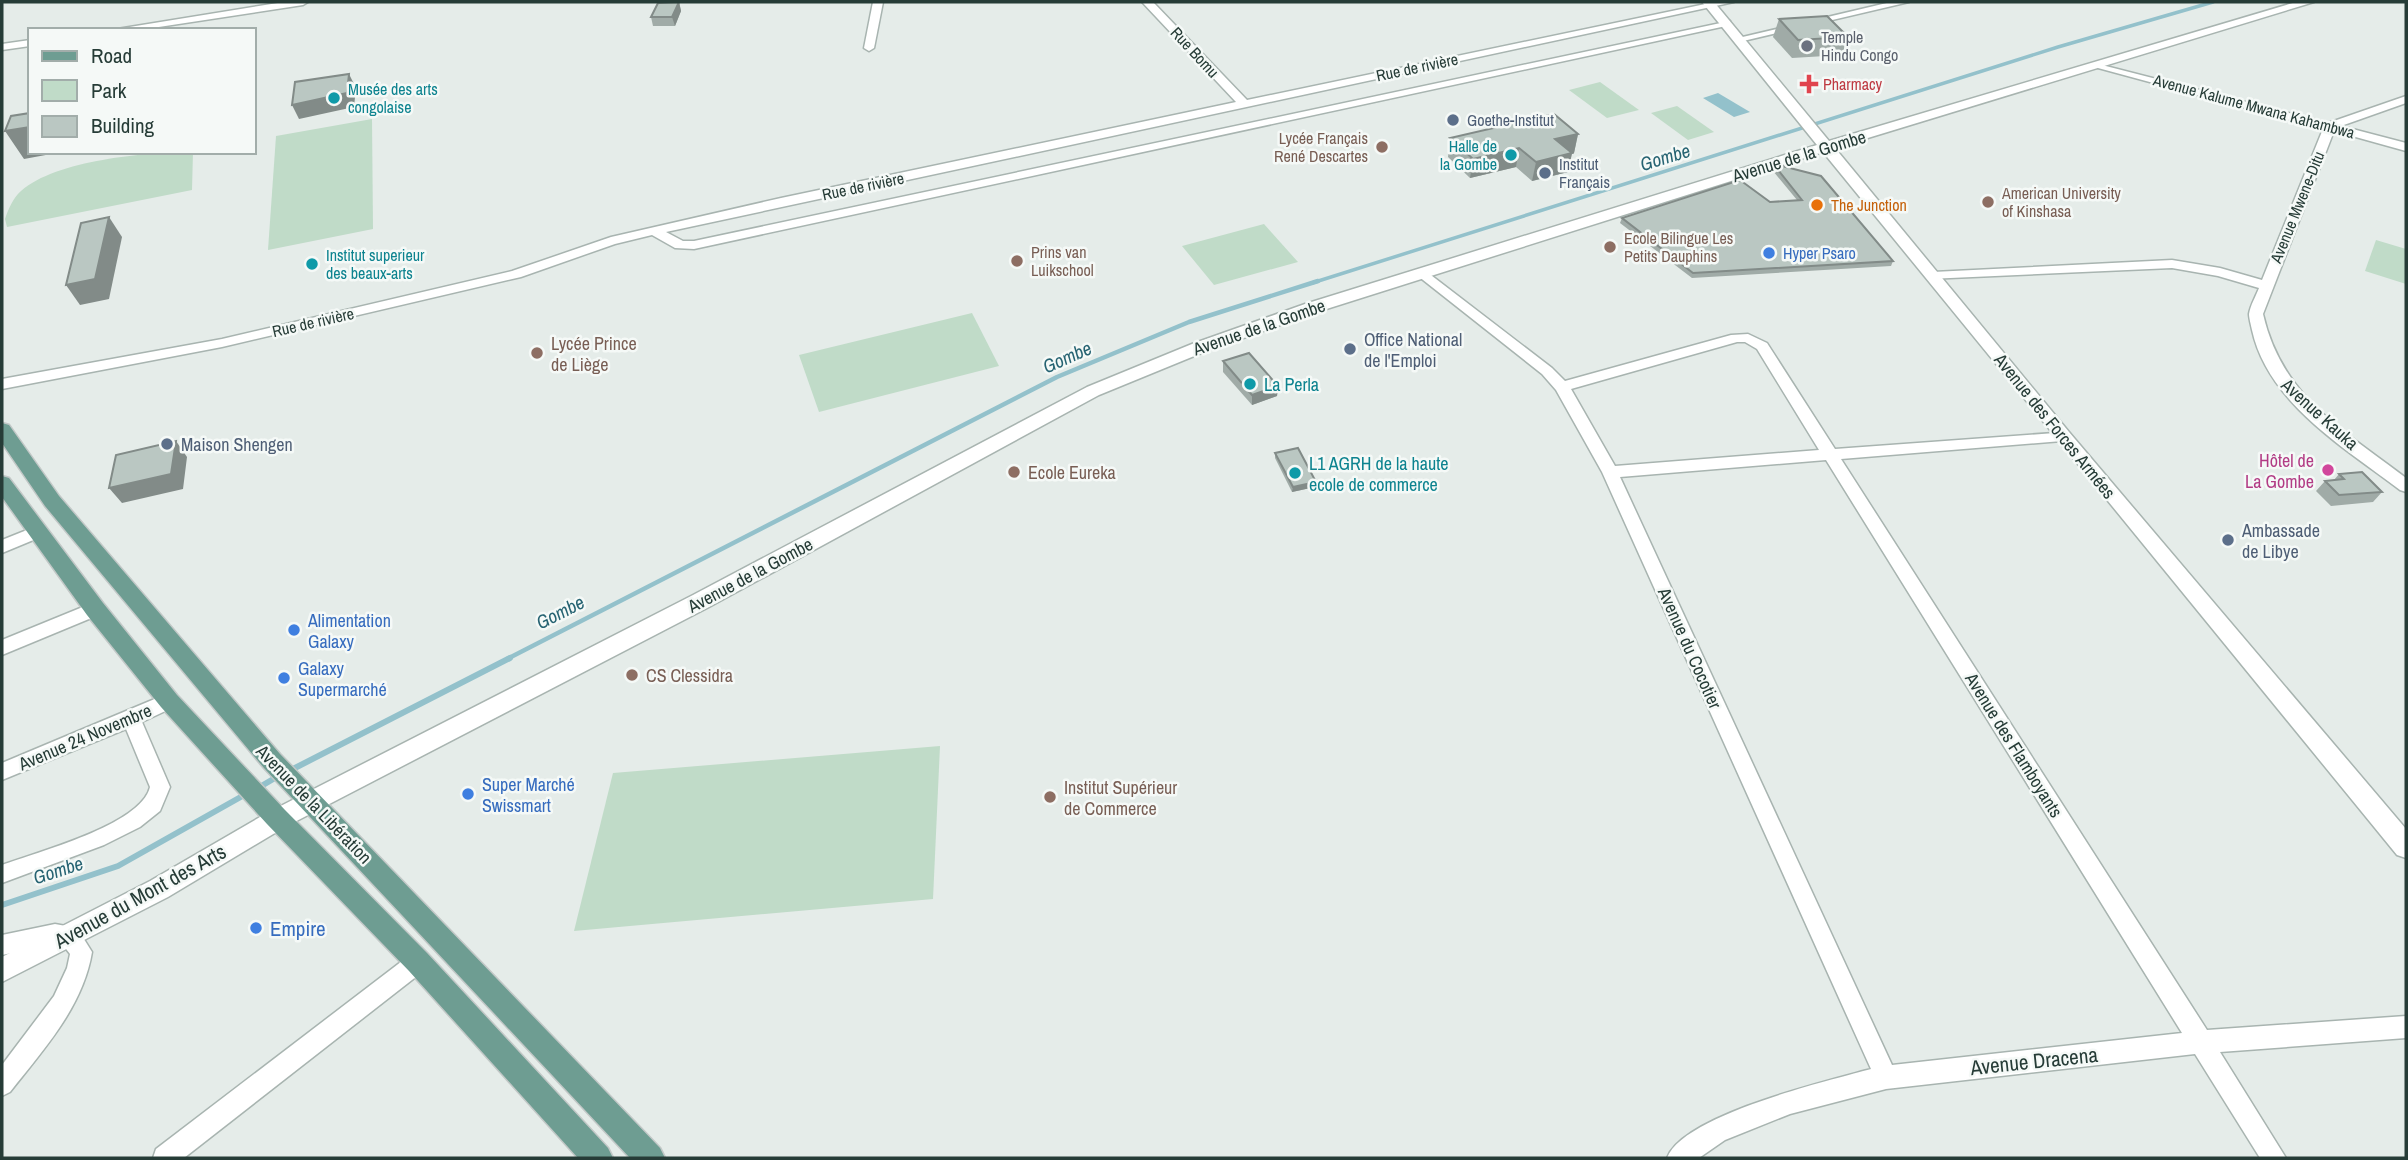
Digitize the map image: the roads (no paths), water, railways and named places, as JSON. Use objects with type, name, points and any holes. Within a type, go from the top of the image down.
[{"type":"main road","name":"Avenue de la Libération","points":[[2,429],[52,501],[272,761],[433,927],[650,1158]]},
{"type":"main road","name":"Avenue de la Libération","points":[[2,483],[95,609],[169,701],[271,811],[418,962],[598,1158]]},
{"type":"street","points":[[129,28],[303,2]]},
{"type":"street","points":[[869,48],[878,2]]},
{"type":"street","name":"Rue Bomu","points":[[1147,2],[1243,103]]},
{"type":"street","name":"Rue de rivière","points":[[2,384],[222,343],[423,296],[516,274],[611,241],[654,231],[1243,103],[1729,2]]},
{"type":"street","points":[[1739,39],[1904,2]]},
{"type":"street","name":"Avenue de la Gombe","points":[[271,811],[655,625],[1093,391],[1210,344],[1423,273],[1817,135],[2102,66],[2308,2]]},
{"type":"street","name":"Avenue des Forces Armées","points":[[1710,4],[2062,436],[2406,847]]},
{"type":"street","points":[[654,231],[680,245],[694,246],[1726,23]]},
{"type":"street","points":[[2,47],[28,43]]},
{"type":"street","name":"Avenue Kalume Mwana Kahambwa","points":[[2102,66],[2406,147]]},
{"type":"street","points":[[2330,126],[2406,99]]},
{"type":"street","name":"Avenue Mwene-Ditu","points":[[2266,286],[2330,126]]},
{"type":"street","points":[[1933,276],[2172,264],[2194,266],[2266,286]]},
{"type":"street","name":"Avenue du Cocotier","points":[[1423,273],[1523,349],[1562,387],[1610,472],[1886,1077]]},
{"type":"street","name":"Avenue Kauka","points":[[2266,286],[2256,314],[2258,338],[2280,379],[2307,406],[2398,476],[2406,486]]},
{"type":"street","name":"Avenue des Flamboyants","points":[[1562,387],[1736,338],[1748,338],[1769,354],[2274,1158]]},
{"type":"street","points":[[1610,472],[2062,436]]},
{"type":"street","points":[[2,547],[37,532]]},
{"type":"street","points":[[2,648],[95,609]]},
{"type":"street","name":"Avenue 24 Novembre","points":[[2,772],[169,701]]},
{"type":"street","points":[[2,874],[115,830],[150,809],[158,797],[160,786],[131,718]]},
{"type":"street","name":"Avenue du Mont des Arts","points":[[2,970],[159,889],[271,811]]},
{"type":"street","points":[[2,945],[55,934],[69,935],[81,952],[77,975],[37,1037],[2,1084]]},
{"type":"street","points":[[165,1158],[418,962]]},
{"type":"street","name":"Avenue Dracena","points":[[1679,1158],[1717,1131],[1790,1102],[1886,1077],[2201,1042],[2406,1027]]},
{"type":"water","points":[[1718,93],[1750,112],[1734,117],[1703,98]]},
{"type":"waterway","name":"Gombe","points":[[1312,283],[2058,47],[2213,2]]},
{"type":"waterway","name":"Gombe","points":[[507,659],[1057,377],[1189,322],[1318,281]]},
{"type":"waterway","name":"Gombe","points":[[289,771],[510,658]]},
{"type":"waterway","name":"Gombe","points":[[258,788],[280,775]]},
{"type":"waterway","name":"Gombe","points":[[2,905],[118,866],[246,794]]},
{"type":"place","name":"Temple Hindu Congo","points":[[1807,46]]},
{"type":"place","name":"Pharmacy","points":[[1809,84]]},
{"type":"place","name":"Musée des arts congolaise","points":[[334,98]]},
{"type":"place","name":"Goethe-Institut","points":[[1453,120]]},
{"type":"place","name":"Lycée Français René Descartes","points":[[1382,147]]},
{"type":"place","name":"Halle de la Gombe","points":[[1511,155]]},
{"type":"place","name":"Institut Français","points":[[1545,173]]},
{"type":"place","name":"American University of Kinshasa","points":[[1988,202]]},
{"type":"place","name":"The Junction","points":[[1817,205]]},
{"type":"place","name":"Ecole Bilingue Les Petits Dauphins","points":[[1610,247]]},
{"type":"place","name":"Hyper Psaro","points":[[1769,253]]},
{"type":"place","name":"Prins van Luikschool","points":[[1017,261]]},
{"type":"place","name":"Institut superieur des beaux-arts","points":[[312,264]]},
{"type":"place","name":"Office National de l'Emploi","points":[[1350,349]]},
{"type":"place","name":"Lycée Prince de Liège","points":[[537,353]]},
{"type":"place","name":"La Perla","points":[[1250,384]]},
{"type":"place","name":"Maison Shengen","points":[[167,444]]},
{"type":"place","name":"Hôtel de La Gombe","points":[[2328,470]]},
{"type":"place","name":"Ecole Eureka","points":[[1014,472]]},
{"type":"place","name":"L1 AGRH de la haute ecole de commerce","points":[[1295,473]]},
{"type":"place","name":"Ambassade de Libye","points":[[2228,540]]},
{"type":"place","name":"Alimentation Galaxy","points":[[294,630]]},
{"type":"place","name":"CS Clessidra","points":[[632,675]]},
{"type":"place","name":"Galaxy Supermarché","points":[[284,678]]},
{"type":"place","name":"Super Marché Swissmart","points":[[468,794]]},
{"type":"place","name":"Institut Supérieur de Commerce","points":[[1050,797]]},
{"type":"place","name":"Empire","points":[[256,928]]}]
